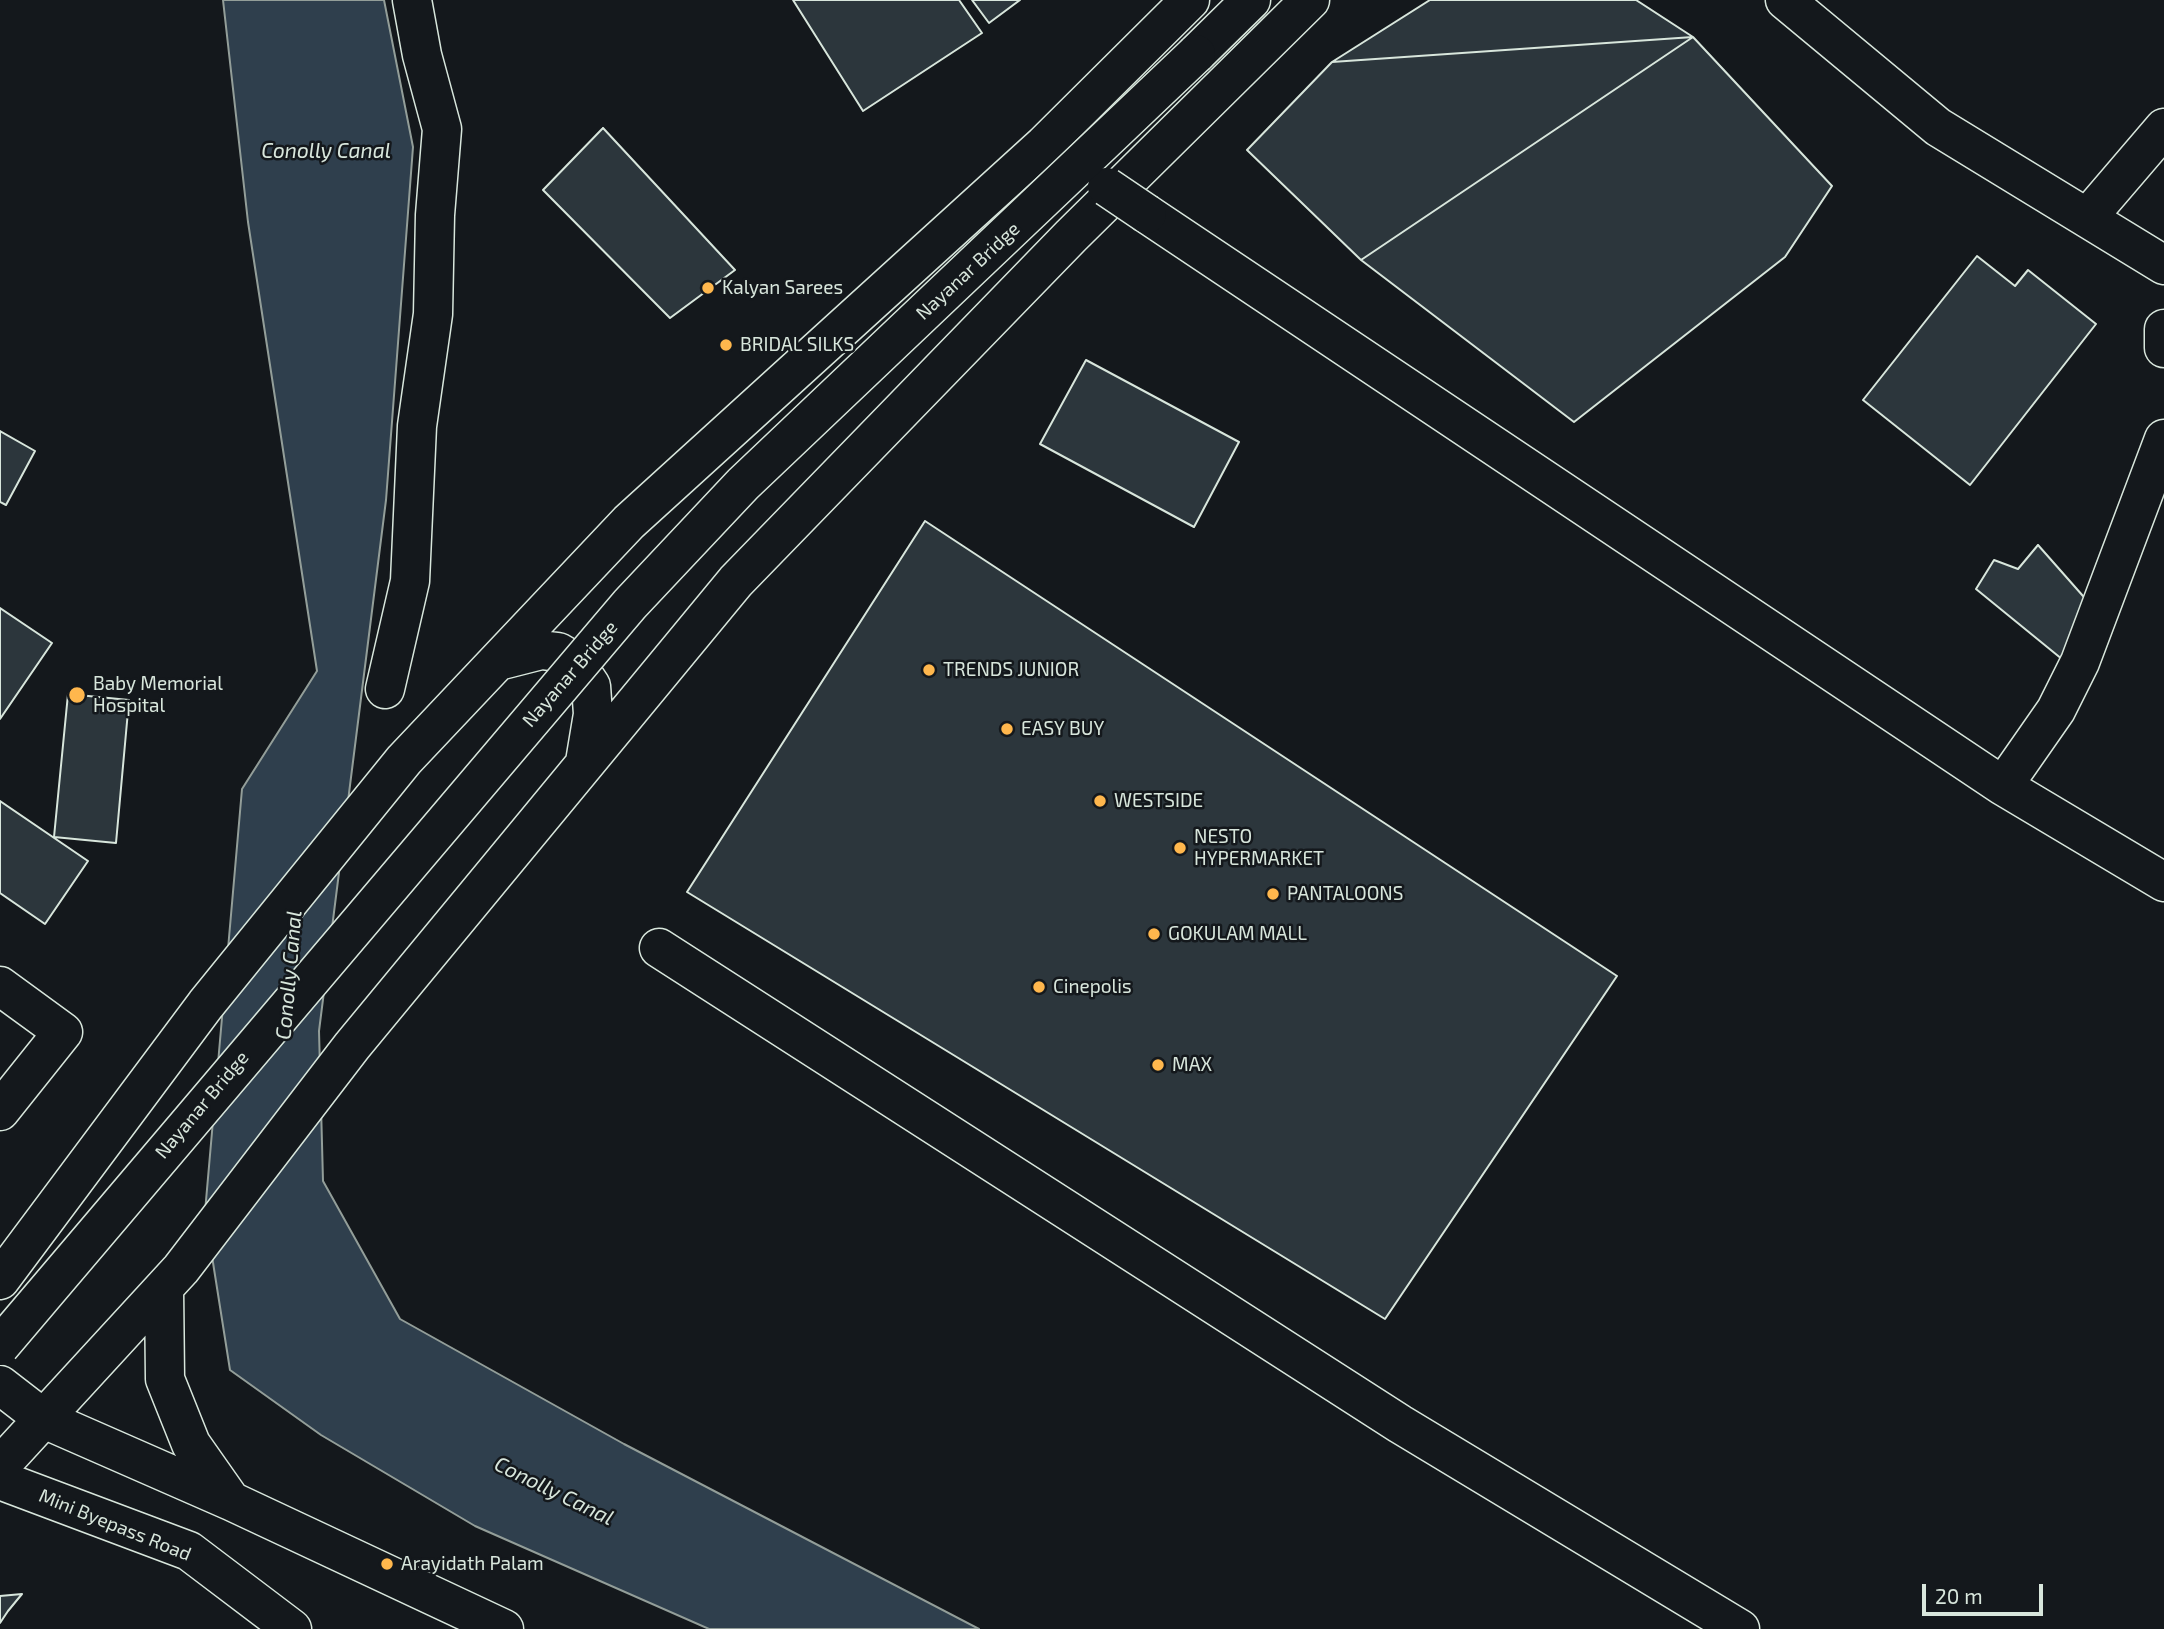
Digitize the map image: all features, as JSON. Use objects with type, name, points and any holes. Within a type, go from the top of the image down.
[{"type":"main road","points":[[385,689],[410,581],[417,426],[433,314],[435,215],[443,129],[422,55],[412,0]]},
{"type":"main road","points":[[0,1280],[206,1004],[404,760],[629,522],[1044,145],[1190,0]]},
{"type":"main road","name":"Nayanar Bridge","points":[[0,1346],[630,604],[743,484],[1251,0]]},
{"type":"main road","points":[[0,1466],[172,1279],[352,1046],[745,571],[1071,236],[1310,0]]},
{"type":"main road","points":[[1785,0],[1938,127],[2164,265]]},
{"type":"main road","points":[[2087,218],[2164,128]]},
{"type":"main road","points":[[1100,182],[2003,786],[2164,882]]},
{"type":"main road","points":[[2164,329],[2164,348]]},
{"type":"main road","points":[[2003,786],[2056,710],[2080,662],[2164,439]]},
{"type":"main road","points":[[498,662],[541,650],[558,652],[575,662],[591,686],[593,714],[585,764]]},
{"type":"main road","points":[[659,948],[1400,1424],[1740,1629]]},
{"type":"main road","points":[[0,986],[63,1032],[0,1111]]},
{"type":"main road","points":[[172,1279],[165,1379],[191,1444],[231,1501]]},
{"type":"main road","points":[[0,1385],[44,1419],[231,1501],[504,1629]]},
{"type":"main road","name":"Mini Byepass Road","points":[[0,1480],[189,1551],[292,1629]]},
{"type":"water","name":"Conolly Canal","points":[[223,0],[384,0],[413,147],[386,500],[319,1031],[323,1181],[400,1319],[624,1444],[979,1629],[709,1629],[475,1526],[321,1435],[230,1370],[205,1212],[242,789],[317,671],[248,222]]},
{"type":"building","points":[[793,0],[959,0],[982,33],[863,111]]},
{"type":"building","points":[[972,0],[1020,0],[989,23]]},
{"type":"building","points":[[1430,0],[1636,0],[1693,37],[1332,62]]},
{"type":"building","points":[[1693,37],[1832,186],[1785,257],[1574,422],[1361,260]]},
{"type":"building","points":[[1693,37],[1361,260],[1247,150],[1332,62]]},
{"type":"building","points":[[603,128],[735,270],[670,318],[543,190]]},
{"type":"building","points":[[1977,256],[2015,286],[2028,270],[2096,324],[1970,485],[1863,400]]},
{"type":"building","points":[[1086,360],[1239,442],[1194,527],[1040,444]]},
{"type":"building","points":[[0,431],[35,451],[6,505],[0,502]]},
{"type":"building","name":"GOKULAM MALL","points":[[925,521],[1617,976],[1385,1319],[687,892]]},
{"type":"building","points":[[2038,545],[2098,613],[2068,664],[1976,589],[1994,560],[2018,569]]},
{"type":"building","points":[[0,608],[52,643],[0,719]]},
{"type":"building","points":[[68,694],[129,700],[116,843],[54,837]]},
{"type":"building","points":[[0,801],[88,861],[45,924],[0,893]]},
{"type":"building","points":[[22,1594],[8,1611],[0,1623],[0,1596]]},
{"type":"place","name":"Kalyan Sarees","points":[[708,288]]},
{"type":"place","name":"BRIDAL SILKS","points":[[726,345]]},
{"type":"place","name":"TRENDS JUNIOR","points":[[929,670]]},
{"type":"place","name":"Baby Memorial Hospital","points":[[77,695]]},
{"type":"place","name":"EASY BUY","points":[[1007,729]]},
{"type":"place","name":"WESTSIDE","points":[[1100,801]]},
{"type":"place","name":"NESTO HYPERMARKET","points":[[1180,848]]},
{"type":"place","name":"PANTALOONS","points":[[1273,894]]},
{"type":"place","name":"GOKULAM MALL","points":[[1154,934]]},
{"type":"place","name":"Cinepolis","points":[[1039,987]]},
{"type":"place","name":"MAX","points":[[1158,1065]]},
{"type":"place","name":"Arayidath Palam","points":[[387,1564]]}]
